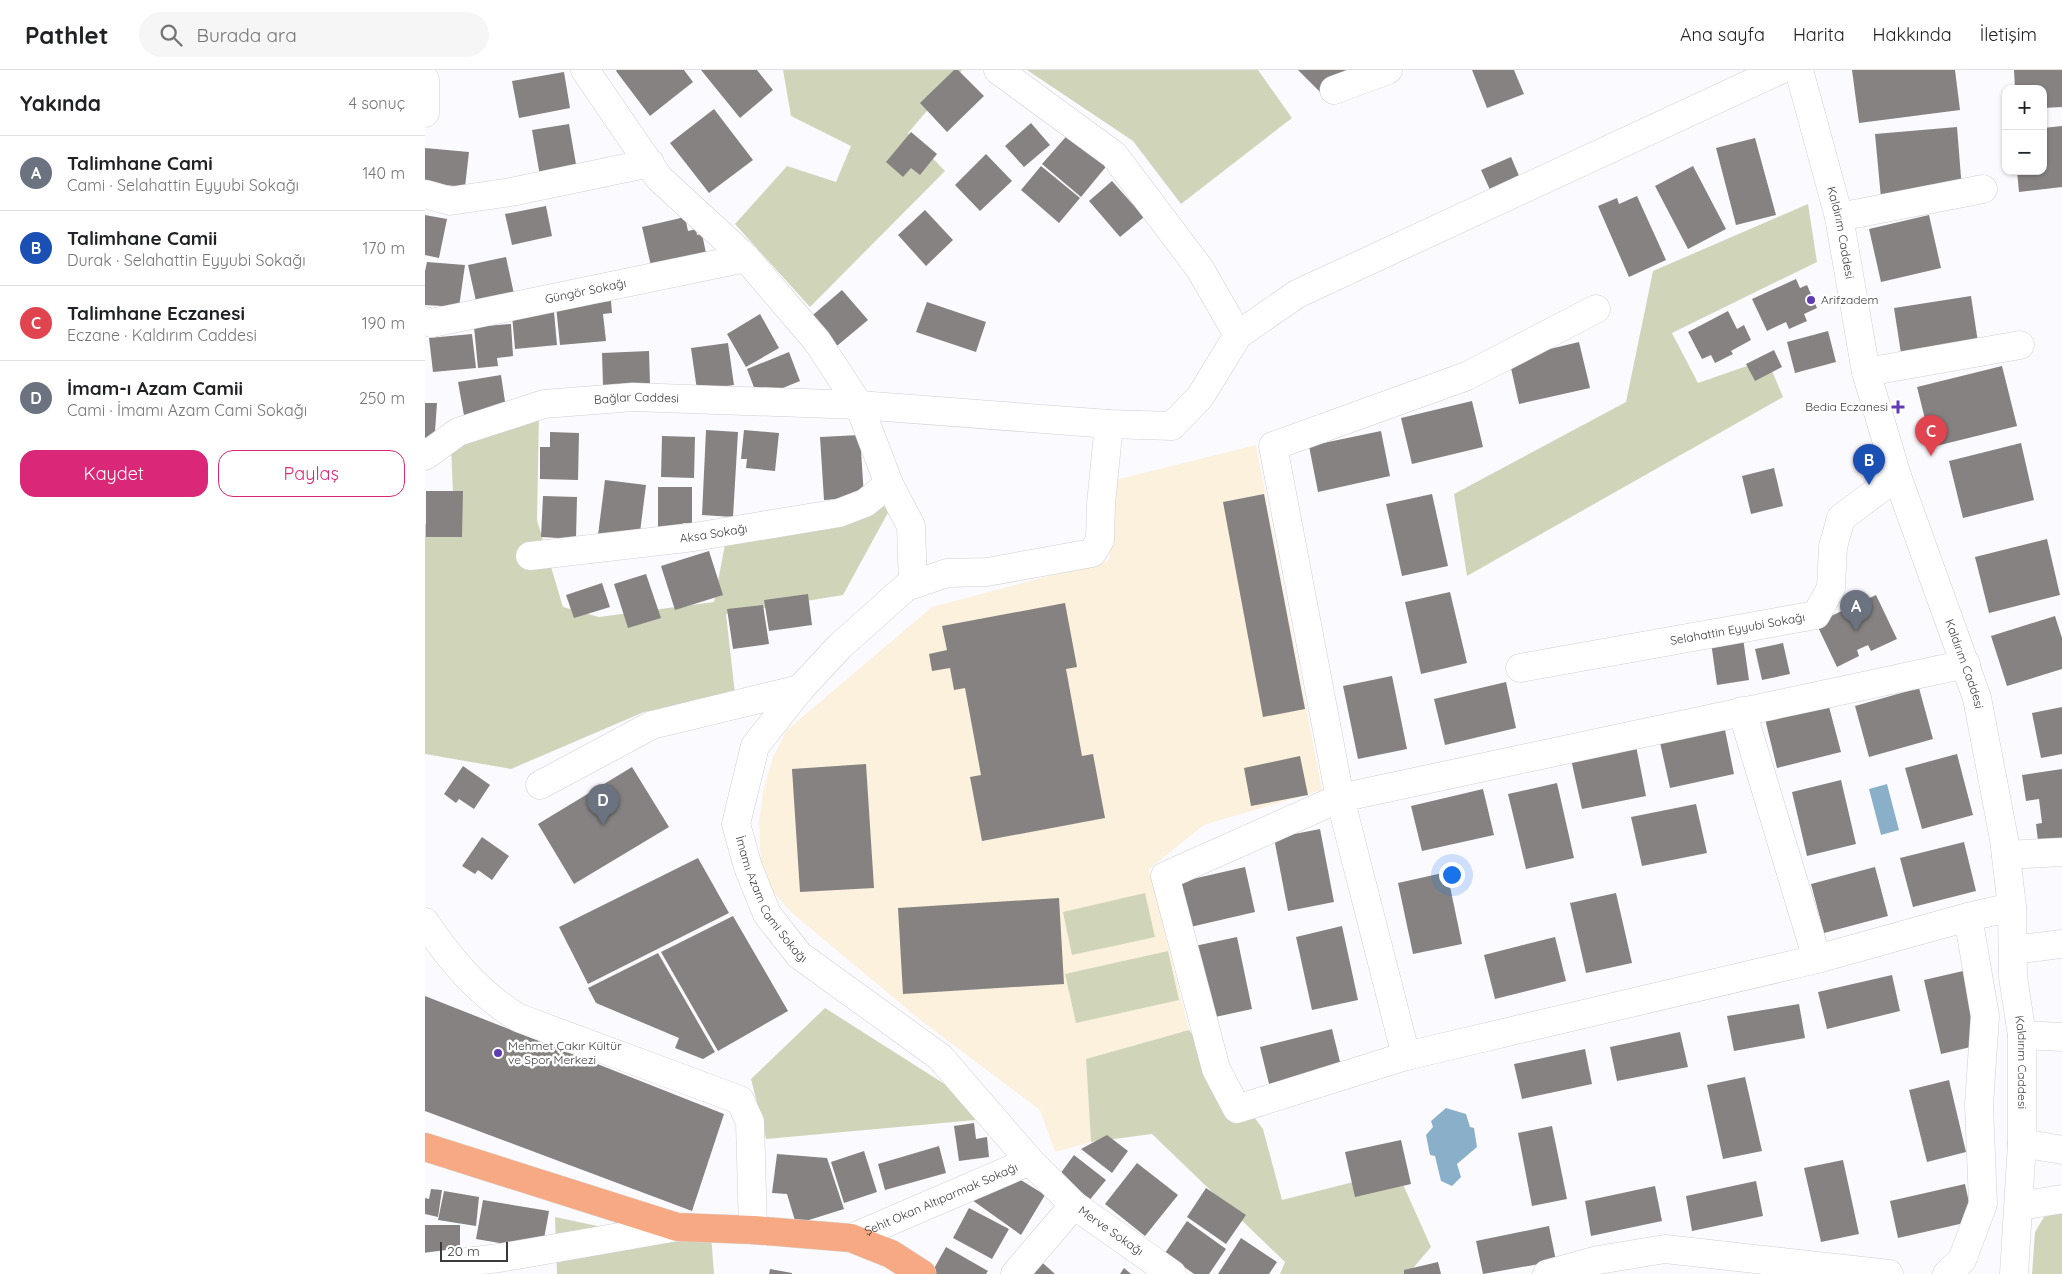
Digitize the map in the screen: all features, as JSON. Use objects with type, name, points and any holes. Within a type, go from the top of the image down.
[{"type":"main road","points":[[425,1147],[677,1227],[753,1230],[851,1238],[891,1254],[922,1274]]},
{"type":"street","points":[[998,70],[1114,155],[1201,269],[1238,334],[1297,294],[1780,70]]},
{"type":"street","points":[[1334,90],[1388,70]]},
{"type":"street","name":"Kaldırım Caddesi","points":[[1799,70],[1839,217],[1866,372],[1897,476],[1967,664],[1977,698],[2006,855],[2012,907],[2013,977],[2022,1035],[2020,1206],[2014,1274]]},
{"type":"street","points":[[587,71],[659,178],[746,258],[817,342],[859,405],[889,484],[911,526],[913,584]]},
{"type":"street","points":[[425,80],[425,113]]},
{"type":"street","points":[[425,194],[449,201],[511,192],[650,163]]},
{"type":"street","points":[[1839,217],[1983,189]]},
{"type":"street","name":"Güngör Sokağı","points":[[425,321],[432,323],[746,258]]},
{"type":"street","points":[[1406,1056],[1340,798],[1273,446],[1467,376],[1596,309]]},
{"type":"street","name":"Bağlar Caddesi","points":[[425,456],[458,432],[544,404],[633,397],[859,405],[1109,424],[1172,426],[1200,396],[1238,334]]},
{"type":"street","points":[[1866,372],[2020,345]]},
{"type":"street","name":"İmamı Azam Cami Sokağı","points":[[1074,1205],[1030,1161],[941,1058],[799,955],[767,914],[748,867],[736,824],[755,746],[800,689],[840,646],[906,587],[947,573],[987,572],[1092,553],[1100,540],[1101,504],[1109,424]]},
{"type":"street","name":"Selahattin Eyyubi Sokağı","points":[[1520,668],[1816,615],[1831,588],[1833,547],[1841,518],[1897,476]]},
{"type":"street","name":"Aksa Sokağı","points":[[530,556],[694,537],[839,513],[865,503],[889,484]]},
{"type":"street","points":[[1967,664],[1340,798],[1165,876],[1216,1069],[1237,1109],[1406,1056],[1817,959],[1968,917],[2012,907]]},
{"type":"street","points":[[540,785],[652,725],[800,689]]},
{"type":"street","points":[[1742,711],[1817,959]]},
{"type":"street","points":[[2006,855],[2062,852]]},
{"type":"street","points":[[1947,1274],[1962,1260],[1983,1204],[1979,1104],[1985,1016],[1968,917]]},
{"type":"street","points":[[425,922],[446,954],[497,1005],[519,1018],[739,1100],[750,1122],[753,1230]]},
{"type":"street","points":[[2013,950],[2062,944]]},
{"type":"street","points":[[2022,1035],[2062,1037]]},
{"type":"street","points":[[2022,1143],[2062,1150]]},
{"type":"street","name":"Şehit Okan Altıparmak Sokağı","points":[[851,1238],[1030,1161]]},
{"type":"street","points":[[2020,1206],[2062,1199]]},
{"type":"street","points":[[1015,1274],[1074,1205]]},
{"type":"street","name":"Merve Sokağı","points":[[1074,1205],[1172,1274]]},
{"type":"street","points":[[425,1267],[509,1256],[677,1227]]},
{"type":"street","points":[[1547,1274],[1598,1260],[1665,1249],[1889,1274]]},
{"type":"shaded area","points":[[1256,445],[1322,790],[1204,825],[1149,869],[1189,1030],[1086,1059],[1091,1142],[1055,1152],[1040,1110],[924,1023],[792,913],[770,889],[761,864],[759,821],[763,792],[773,757],[787,730],[932,607],[1109,560],[1115,480]]},
{"type":"green space","points":[[783,70],[962,70],[908,133],[945,171],[810,307],[735,224],[787,166],[836,182],[851,146],[791,116]]},
{"type":"green space","points":[[1027,70],[1258,70],[1292,118],[1181,204],[1133,141]]},
{"type":"green space","points":[[1808,204],[1817,262],[1672,333],[1698,383],[1767,359],[1783,397],[1467,576],[1454,494],[1626,402],[1653,271]]},
{"type":"green space","points":[[539,414],[537,520],[563,607],[599,617],[714,602],[728,529],[896,498],[843,595],[726,614],[735,694],[644,712],[511,769],[425,754],[425,524],[454,520],[451,444]]},
{"type":"green space","points":[[1145,893],[1155,937],[1072,955],[1063,912]]},
{"type":"green space","points":[[1168,951],[1179,1000],[1076,1023],[1065,974]]},
{"type":"green space","points":[[825,1008],[998,1118],[766,1139],[751,1079]]},
{"type":"green space","points":[[1189,1030],[1263,1129],[1282,1200],[1397,1171],[1431,1247],[1408,1274],[1280,1274],[1285,1262],[1152,1134],[1091,1142],[1086,1059]]},
{"type":"green space","points":[[2062,1212],[2062,1274],[2032,1274],[2035,1232],[2044,1217]]},
{"type":"green space","points":[[555,1217],[654,1238],[711,1234],[714,1274],[557,1274]]},
{"type":"water","points":[[1887,784],[1899,830],[1881,835],[1869,789]]},
{"type":"water","points":[[1446,1108],[1466,1114],[1470,1127],[1474,1128],[1477,1147],[1457,1164],[1461,1177],[1452,1186],[1441,1181],[1435,1156],[1430,1155],[1426,1135],[1433,1127],[1431,1121]]},
{"type":"building","points":[[617,70],[684,70],[693,82],[650,116]]},
{"type":"building","points":[[701,70],[757,70],[773,90],[740,118]]},
{"type":"building","points":[[954,70],[958,70],[984,96],[947,132],[920,103]]},
{"type":"building","points":[[1298,70],[1347,70],[1322,94]]},
{"type":"building","points":[[1472,70],[1514,70],[1524,94],[1487,108]]},
{"type":"building","points":[[1852,70],[1955,70],[1960,110],[1859,123]]},
{"type":"building","points":[[2014,70],[2062,70],[2062,107],[2047,108],[2047,85],[2015,85]]},
{"type":"building","points":[[564,72],[570,108],[519,118],[512,81]]},
{"type":"building","points":[[714,109],[753,160],[709,193],[670,143]]},
{"type":"building","points":[[1031,123],[1050,145],[1024,167],[1005,146]]},
{"type":"building","points":[[569,124],[577,170],[540,176],[532,130]]},
{"type":"building","points":[[2062,126],[2062,187],[2019,192],[2017,175],[2047,175],[2047,128]]},
{"type":"building","points":[[1957,127],[1962,190],[1881,198],[1875,134]]},
{"type":"building","points":[[1071,131],[1109,163],[1081,197],[1042,164]]},
{"type":"building","points":[[911,132],[937,154],[920,175],[911,168],[903,177],[886,162]]},
{"type":"building","points":[[1755,138],[1776,215],[1736,225],[1716,148]]},
{"type":"building","points":[[425,148],[469,152],[465,187],[425,183]]},
{"type":"building","points":[[986,154],[1012,181],[980,211],[955,185]]},
{"type":"building","points":[[1511,157],[1520,178],[1491,192],[1481,170]]},
{"type":"building","points":[[1041,166],[1080,198],[1059,223],[1021,190]]},
{"type":"building","points":[[1693,166],[1726,229],[1688,249],[1655,186]]},
{"type":"building","points":[[1112,181],[1144,217],[1120,237],[1089,201]]},
{"type":"building","points":[[1637,196],[1666,260],[1629,277],[1598,206],[1617,198],[1619,204]]},
{"type":"building","points":[[546,206],[552,236],[512,245],[505,214]]},
{"type":"building","points":[[925,210],[953,240],[926,266],[898,235]]},
{"type":"building","points":[[425,215],[447,219],[439,258],[425,255]]},
{"type":"building","points":[[1929,215],[1941,268],[1881,282],[1869,229]]},
{"type":"building","points":[[685,217],[688,231],[696,229],[697,235],[702,234],[706,253],[651,266],[642,227]]},
{"type":"building","points":[[506,257],[514,294],[476,301],[468,265]]},
{"type":"building","points":[[427,262],[465,265],[459,307],[425,305],[425,271]]},
{"type":"building","points":[[1796,279],[1800,288],[1807,285],[1817,308],[1804,314],[1807,321],[1789,329],[1786,322],[1767,331],[1752,299]]},
{"type":"building","points":[[842,290],[868,320],[832,350],[807,320]]},
{"type":"building","points":[[1971,296],[1979,349],[1902,360],[1894,308]]},
{"type":"building","points":[[611,301],[612,313],[603,314],[606,341],[560,345],[556,306]]},
{"type":"building","points":[[927,302],[986,322],[976,352],[916,332]]},
{"type":"building","points":[[1728,311],[1737,329],[1744,325],[1751,340],[1731,351],[1733,354],[1715,363],[1711,355],[1702,359],[1688,332]]},
{"type":"building","points":[[554,312],[557,345],[515,349],[512,315]]},
{"type":"building","points":[[760,314],[779,348],[746,367],[727,334]]},
{"type":"building","points":[[511,324],[513,356],[497,358],[498,366],[478,368],[474,327]]},
{"type":"building","points":[[1828,331],[1836,362],[1795,373],[1787,342]]},
{"type":"building","points":[[472,334],[476,368],[433,372],[429,338]]},
{"type":"building","points":[[1579,342],[1590,388],[1519,404],[1509,359]]},
{"type":"building","points":[[728,343],[734,385],[697,390],[691,348]]},
{"type":"building","points":[[1774,350],[1782,367],[1755,381],[1746,364]]},
{"type":"building","points":[[649,351],[650,384],[603,386],[602,353]]},
{"type":"building","points":[[789,352],[800,381],[758,398],[747,369]]},
{"type":"building","points":[[2002,366],[2017,426],[1932,447],[1917,387]]},
{"type":"building","points":[[501,375],[507,415],[465,421],[458,382]]},
{"type":"building","points":[[1472,401],[1483,447],[1412,464],[1401,418]]},
{"type":"building","points":[[425,403],[437,403],[434,446],[425,446]]},
{"type":"building","points":[[706,430],[738,432],[733,517],[702,515]]},
{"type":"building","points":[[744,430],[779,433],[775,471],[746,468],[747,459],[741,459]]},
{"type":"building","points":[[1381,431],[1390,476],[1318,492],[1309,446]]},
{"type":"building","points":[[550,432],[579,433],[578,480],[540,479],[540,447],[550,447]]},
{"type":"building","points":[[860,435],[864,497],[824,500],[820,437]]},
{"type":"building","points":[[662,436],[695,437],[694,478],[661,477]]},
{"type":"building","points":[[2021,443],[2034,500],[1963,518],[1949,461]]},
{"type":"building","points":[[1774,468],[1783,506],[1751,514],[1742,476]]},
{"type":"building","points":[[605,480],[646,485],[639,540],[598,535]]},
{"type":"building","points":[[658,487],[692,487],[692,523],[683,523],[683,534],[658,534]]},
{"type":"building","points":[[426,491],[463,491],[462,537],[426,537]]},
{"type":"building","points":[[1264,494],[1305,709],[1263,717],[1223,502]]},
{"type":"building","points":[[1432,494],[1448,566],[1402,576],[1386,504]]},
{"type":"building","points":[[543,496],[577,497],[576,539],[541,537]]},
{"type":"building","points":[[2047,539],[2060,595],[1989,613],[1975,557]]},
{"type":"building","points":[[709,551],[723,595],[675,610],[661,566]]},
{"type":"building","points":[[646,574],[661,618],[628,628],[614,584]]},
{"type":"building","points":[[602,583],[610,607],[574,618],[566,595]]},
{"type":"building","points":[[1450,592],[1467,663],[1421,674],[1405,602]]},
{"type":"building","points":[[808,594],[812,625],[769,631],[764,600]]},
{"type":"building","points":[[1876,595],[1897,639],[1871,651],[1868,645],[1857,650],[1859,656],[1837,667],[1816,623]]},
{"type":"building","points":[[1065,603],[1077,667],[1066,669],[1082,756],[1093,754],[1105,818],[982,841],[970,777],[981,775],[965,688],[954,690],[950,668],[932,671],[929,654],[947,650],[942,626]]},
{"type":"building","points":[[763,605],[769,644],[733,649],[727,609]]},
{"type":"building","points":[[2055,616],[2062,638],[2062,669],[2007,686],[1991,636]]},
{"type":"building","points":[[1743,638],[1749,680],[1717,685],[1711,642]]},
{"type":"building","points":[[1783,643],[1790,674],[1762,680],[1755,649]]},
{"type":"building","points":[[1392,676],[1407,749],[1358,759],[1343,686]]},
{"type":"building","points":[[1506,682],[1516,728],[1445,745],[1434,699]]},
{"type":"building","points":[[1919,688],[1933,739],[1869,757],[1855,706]]},
{"type":"building","points":[[1828,703],[1841,752],[1777,768],[1765,719]]},
{"type":"building","points":[[2062,707],[2062,754],[2041,758],[2032,713]]},
{"type":"building","points":[[1724,725],[1734,774],[1670,788],[1659,738]]},
{"type":"building","points":[[1636,746],[1646,796],[1582,809],[1571,759]]},
{"type":"building","points":[[1957,754],[1973,815],[1922,829],[1905,768]]},
{"type":"building","points":[[1300,756],[1308,795],[1251,806],[1244,768]]},
{"type":"building","points":[[866,764],[874,888],[800,892],[792,769]]},
{"type":"building","points":[[463,766],[490,785],[474,809],[459,799],[456,803],[444,794]]},
{"type":"building","points":[[632,767],[669,827],[574,884],[538,824]]},
{"type":"building","points":[[2062,769],[2062,838],[2038,841],[2036,824],[2042,823],[2039,799],[2026,801],[2022,775]]},
{"type":"building","points":[[1841,780],[1856,844],[1807,856],[1792,792]]},
{"type":"building","points":[[1557,783],[1574,858],[1526,869],[1508,794]]},
{"type":"building","points":[[1483,789],[1494,835],[1422,851],[1411,806]]},
{"type":"building","points":[[1696,804],[1707,853],[1642,866],[1631,817]]},
{"type":"building","points":[[1320,829],[1334,902],[1288,911],[1274,838]]},
{"type":"building","points":[[482,837],[509,856],[492,880],[478,870],[475,874],[462,866]]},
{"type":"building","points":[[1964,842],[1976,891],[1913,907],[1900,858]]},
{"type":"building","points":[[698,858],[729,913],[588,984],[559,927]]},
{"type":"building","points":[[1245,867],[1255,912],[1186,928],[1175,883]]},
{"type":"building","points":[[1875,867],[1888,916],[1824,933],[1811,884]]},
{"type":"building","points":[[1447,872],[1462,944],[1413,954],[1398,883]]},
{"type":"building","points":[[1616,893],[1632,963],[1586,973],[1570,903]]},
{"type":"building","points":[[1059,898],[1064,984],[903,994],[898,908]]},
{"type":"building","points":[[733,916],[788,1011],[718,1051],[661,952]]},
{"type":"building","points":[[1342,926],[1358,1000],[1312,1010],[1296,937]]},
{"type":"building","points":[[1237,937],[1252,1009],[1206,1019],[1190,947]]},
{"type":"building","points":[[1555,937],[1566,981],[1495,999],[1484,955]]},
{"type":"building","points":[[658,953],[715,1052],[703,1059],[675,1048],[679,1038],[596,1003],[588,988]]},
{"type":"building","points":[[1963,971],[1979,1045],[1941,1054],[1924,980]]},
{"type":"building","points":[[1892,975],[1900,1011],[1827,1029],[1818,992]]},
{"type":"building","name":"Mehmet Çakır Kültür ve Spor Merkezi","points":[[425,996],[724,1114],[692,1211],[425,1111]]},
{"type":"building","points":[[1799,1004],[1805,1038],[1734,1051],[1727,1016]]},
{"type":"building","points":[[1332,1029],[1343,1074],[1271,1092],[1260,1047]]},
{"type":"building","points":[[1680,1032],[1688,1067],[1617,1081],[1610,1047]]},
{"type":"building","points":[[1585,1049],[1592,1084],[1522,1099],[1514,1064]]},
{"type":"building","points":[[1745,1077],[1762,1151],[1723,1159],[1707,1085]]},
{"type":"building","points":[[1949,1080],[1966,1152],[1927,1162],[1909,1090]]},
{"type":"building","points":[[974,1123],[976,1139],[987,1137],[989,1157],[959,1161],[954,1126]]},
{"type":"building","points":[[1552,1126],[1567,1199],[1532,1206],[1518,1133]]},
{"type":"building","points":[[1107,1135],[1128,1151],[1112,1173],[1081,1149]]},
{"type":"building","points":[[1401,1140],[1411,1184],[1355,1197],[1345,1152]]},
{"type":"building","points":[[939,1146],[946,1173],[885,1190],[878,1164]]},
{"type":"building","points":[[864,1151],[877,1192],[844,1203],[831,1162]]},
{"type":"building","points":[[777,1154],[827,1158],[844,1209],[796,1224],[787,1194],[772,1193]]},
{"type":"building","points":[[1074,1155],[1106,1180],[1088,1202],[1057,1178]]},
{"type":"building","points":[[1843,1160],[1859,1234],[1821,1242],[1804,1168]]},
{"type":"building","points":[[1137,1163],[1178,1195],[1145,1236],[1105,1204]]},
{"type":"building","points":[[1011,1174],[1045,1195],[1021,1235],[965,1195]]},
{"type":"building","points":[[1756,1181],[1763,1216],[1692,1231],[1686,1196]]},
{"type":"building","points":[[1965,1184],[1973,1221],[1898,1238],[1890,1201]]},
{"type":"building","points":[[1655,1186],[1662,1221],[1591,1236],[1585,1201]]},
{"type":"building","points":[[1206,1188],[1246,1215],[1226,1244],[1187,1217]]},
{"type":"building","points":[[431,1189],[442,1190],[438,1217],[425,1214],[425,1198],[429,1199]]},
{"type":"building","points":[[444,1191],[479,1197],[476,1226],[438,1220]]},
{"type":"building","points":[[483,1200],[549,1211],[542,1250],[476,1239]]},
{"type":"building","points":[[969,1208],[1009,1229],[992,1259],[953,1238]]},
{"type":"building","points":[[1187,1221],[1226,1249],[1209,1274],[1194,1274],[1165,1253]]},
{"type":"building","points":[[425,1225],[460,1225],[460,1253],[425,1253]]},
{"type":"building","points":[[1549,1226],[1556,1261],[1483,1274],[1476,1241]]},
{"type":"building","points":[[1241,1238],[1277,1262],[1269,1274],[1218,1274]]},
{"type":"building","points":[[946,1247],[988,1271],[986,1274],[931,1274]]},
{"type":"building","points":[[1036,1257],[1055,1274],[1020,1274]]},
{"type":"building","points":[[1438,1262],[1441,1274],[1404,1274],[1404,1270]]},
{"type":"building","points":[[1124,1268],[1131,1274],[1120,1274]]},
{"type":"building","points":[[770,1269],[792,1273],[792,1274],[769,1274]]},
{"type":"place","name":"Arifzadem","points":[[1811,300]]},
{"type":"place","name":"Bedia Eczanesi","points":[[1898,407]]},
{"type":"place","name":"Talimhane Eczanesi","points":[[1931,456]]},
{"type":"place","name":"Talimhane Camii","points":[[1869,485]]},
{"type":"place","name":"Talimhane Cami","points":[[1856,631]]},
{"type":"place","name":"İmam-ı Azam Camii","points":[[603,825]]},
{"type":"place","name":"Mehmet Çakır Kültür ve Spor Merkezi","points":[[498,1053]]}]
